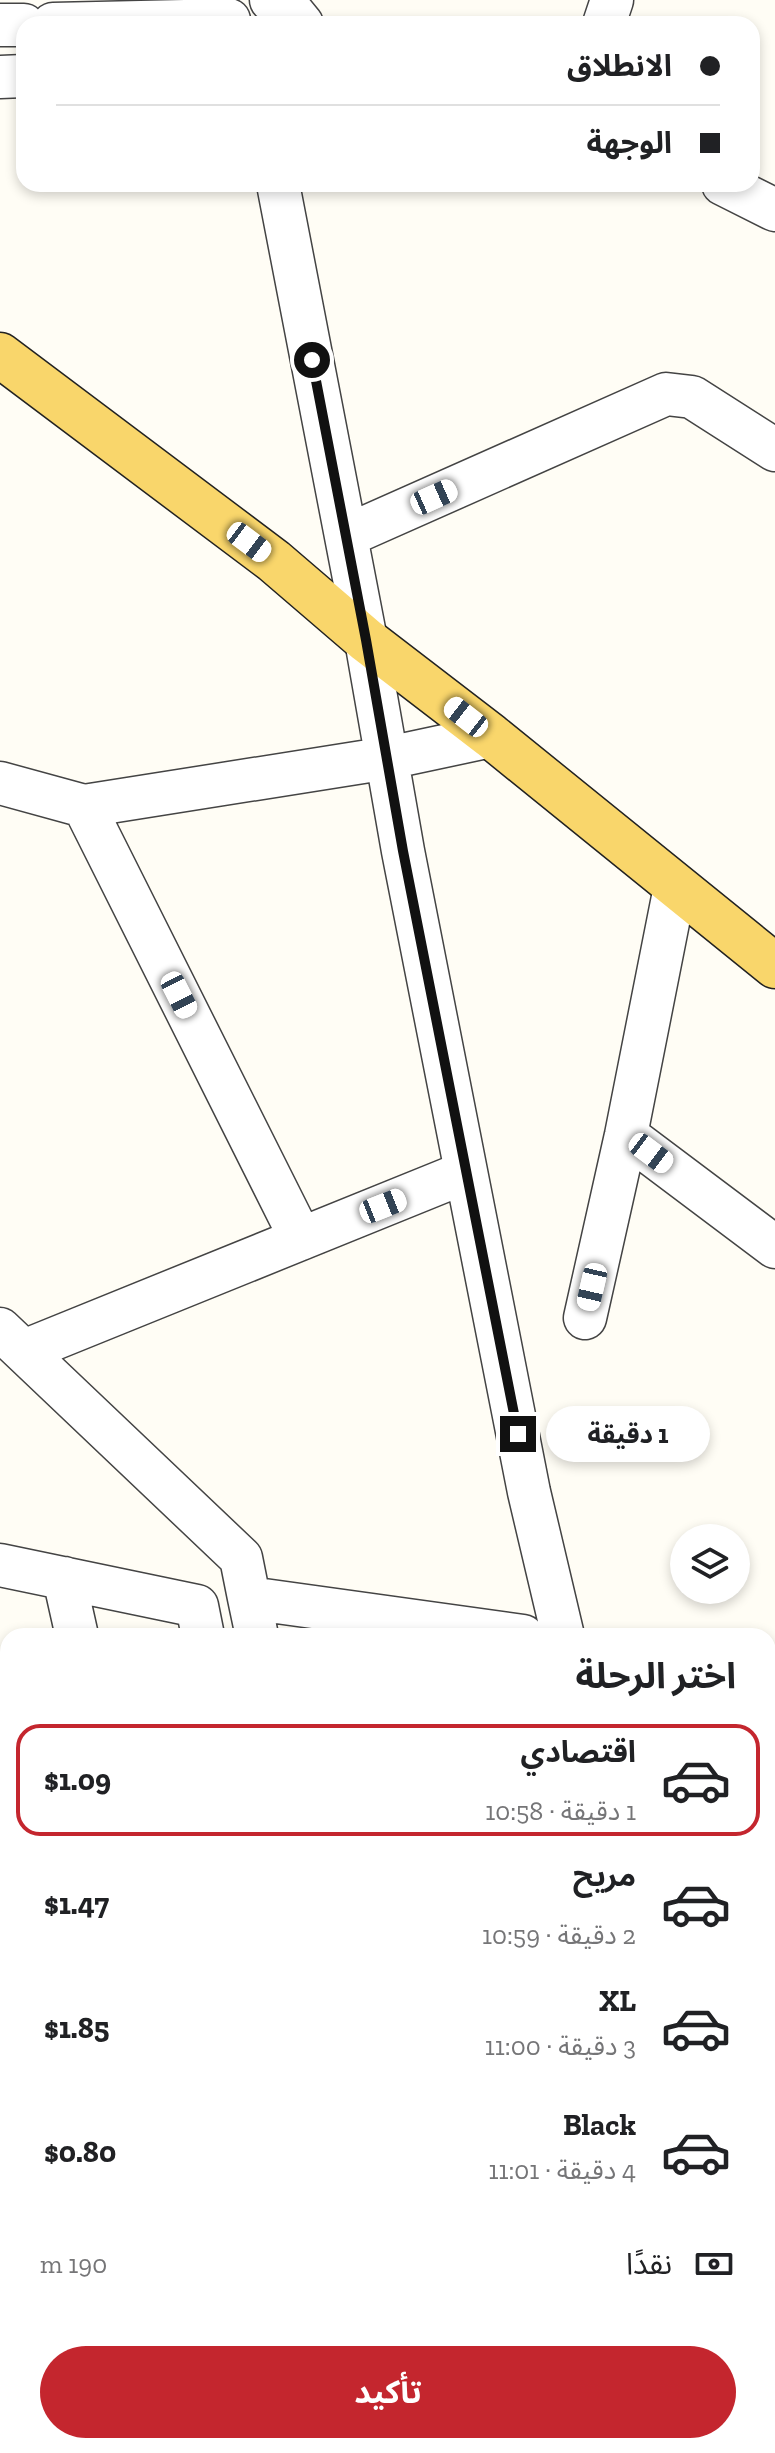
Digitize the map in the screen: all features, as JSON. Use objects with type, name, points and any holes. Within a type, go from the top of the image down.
[{"type":"main road","points":[[0,355],[274,561],[366,640],[491,736],[775,966]]},
{"type":"street","points":[[271,0],[288,7],[295,16]]},
{"type":"street","points":[[217,16],[238,15]]},
{"type":"street","points":[[280,192],[366,640],[403,851],[529,1492],[561,1628]]},
{"type":"street","points":[[739,192],[775,210]]},
{"type":"street","points":[[346,536],[666,394],[692,397],[775,450]]},
{"type":"street","points":[[0,783],[84,806],[388,758],[491,736]]},
{"type":"street","points":[[84,806],[301,1239]]},
{"type":"street","points":[[585,1318],[626,1135],[675,887]]},
{"type":"street","points":[[626,1135],[775,1247]]},
{"type":"street","points":[[409,1628],[253,1617],[241,1558],[12,1340],[301,1239],[466,1172]]},
{"type":"street","points":[[4,1577],[64,1578],[197,1606],[201,1628]]},
{"type":"street","points":[[64,1578],[75,1628]]},
{"type":"route","points":[[312,360],[403,851],[518,1434]]}]
